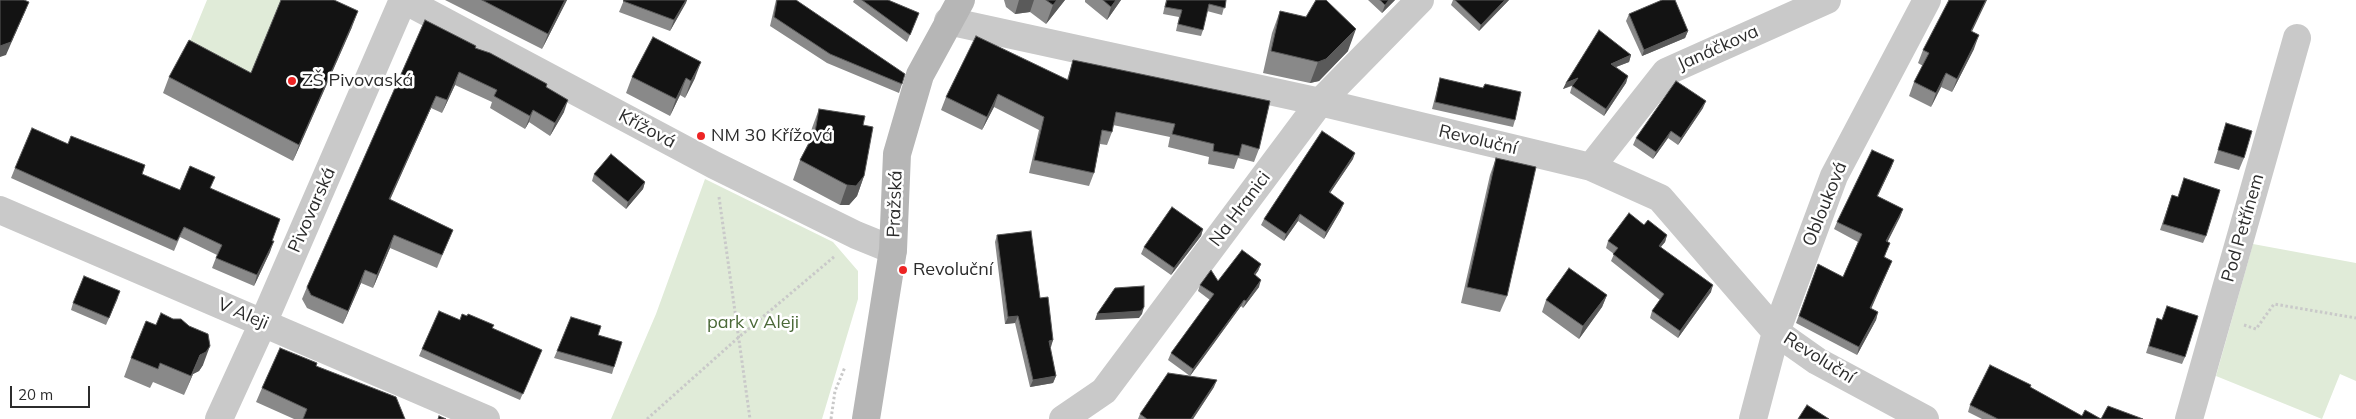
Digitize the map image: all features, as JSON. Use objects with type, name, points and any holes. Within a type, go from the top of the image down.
[{"type":"main road","name":"Pražská","points":[[866,419],[893,250],[897,154],[920,75],[954,10]]},
{"type":"street","name":"Křížová","points":[[404,0],[714,165],[856,235],[893,250]]},
{"type":"street","name":"Pivovarská","points":[[219,419],[404,0]]},
{"type":"street","name":"Na Hranici","points":[[1063,419],[1104,391],[1320,102],[1420,0]]},
{"type":"street","name":"Janáčkova","points":[[1591,167],[1666,72],[1827,0]]},
{"type":"street","name":"Oblouková","points":[[1753,419],[1776,332],[1834,176],[1927,0]]},
{"type":"street","name":"Revoluční","points":[[954,10],[1320,102],[1591,167],[1660,198],[1776,332],[1817,361],[1925,419]]},
{"type":"street","name":"Pod Petřínem","points":[[2189,419],[2297,38]]},
{"type":"street","name":"V Aleji","points":[[0,210],[486,419]]},
{"type":"path","points":[[714,165],[750,419]]},
{"type":"path","points":[[647,419],[739,337],[843,250]]},
{"type":"path","points":[[2247,326],[2256,329],[2274,304],[2356,318]]},
{"type":"green space","points":[[207,0],[282,0],[245,87],[184,56]]},
{"type":"green space","name":"park v Aleji","points":[[705,179],[833,242],[858,271],[858,299],[822,419],[611,419],[656,314]]},
{"type":"green space","points":[[2253,244],[2356,263],[2356,381],[2340,374],[2322,419],[2216,376]]},
{"type":"building","points":[[0,0],[24,0],[29,2],[11,42],[0,46]]},
{"type":"building","points":[[281,0],[334,0],[358,11],[299,145],[169,77],[189,40],[251,73]]},
{"type":"building","points":[[482,0],[565,0],[548,34]]},
{"type":"building","points":[[624,0],[686,0],[674,20]]},
{"type":"building","points":[[777,0],[796,0],[905,74],[902,84],[830,54],[774,17]]},
{"type":"building","points":[[862,0],[888,0],[919,13],[910,35]]},
{"type":"building","points":[[1046,0],[1057,0],[1053,5]]},
{"type":"building","points":[[1103,0],[1116,0],[1111,7]]},
{"type":"building","points":[[1167,0],[1226,0],[1225,8],[1209,4],[1203,30],[1178,24],[1182,10],[1165,7]]},
{"type":"building","points":[[1316,0],[1326,0],[1356,29],[1326,59],[1318,62],[1271,51],[1280,11],[1306,17]]},
{"type":"building","points":[[1380,0],[1389,0],[1385,5]]},
{"type":"building","points":[[1455,0],[1505,0],[1481,25]]},
{"type":"building","points":[[1662,0],[1675,0],[1688,31],[1644,50],[1629,14]]},
{"type":"building","points":[[1949,0],[1986,0],[1971,31],[1979,35],[1957,79],[1946,73],[1936,93],[1914,82],[1929,53],[1923,50]]},
{"type":"building","points":[[425,20],[476,46],[475,48],[490,53],[547,84],[546,87],[568,100],[555,123],[533,110],[530,116],[494,96],[497,90],[459,72],[447,100],[436,96],[389,199],[453,230],[442,255],[394,235],[377,275],[365,270],[348,311],[311,295],[307,287]]},
{"type":"building","points":[[1599,30],[1631,55],[1611,64],[1628,76],[1606,109],[1572,86],[1578,78],[1566,83]]},
{"type":"building","points":[[976,36],[1068,80],[1073,60],[1270,101],[1259,149],[1242,144],[1239,156],[1213,151],[1214,144],[1172,134],[1175,124],[1116,112],[1112,132],[1102,130],[1094,173],[1034,160],[1044,117],[998,94],[987,117],[946,97]]},
{"type":"building","points":[[653,37],[701,62],[691,81],[686,78],[676,99],[632,77]]},
{"type":"building","points":[[1440,78],[1483,88],[1485,84],[1521,92],[1515,120],[1435,102]]},
{"type":"building","points":[[1676,81],[1706,101],[1681,138],[1671,131],[1656,152],[1636,138]]},
{"type":"building","points":[[819,109],[865,116],[863,125],[873,127],[864,176],[856,186],[847,185],[800,160],[815,132]]},
{"type":"building","points":[[2226,123],[2252,131],[2244,158],[2218,150]]},
{"type":"building","points":[[32,128],[68,144],[71,136],[145,165],[142,174],[180,190],[190,166],[215,177],[210,188],[280,219],[272,241],[274,241],[257,275],[216,258],[222,245],[184,227],[177,241],[15,168]]},
{"type":"building","points":[[1322,131],[1355,153],[1329,192],[1344,203],[1326,232],[1300,214],[1286,234],[1264,219]]},
{"type":"building","points":[[1872,150],[1894,160],[1877,196],[1903,209],[1886,241],[1890,243],[1884,257],[1892,261],[1870,308],[1878,312],[1859,347],[1799,316],[1818,264],[1843,277],[1862,234],[1837,222]]},
{"type":"building","points":[[611,154],[645,182],[628,202],[594,174]]},
{"type":"building","points":[[1496,158],[1536,167],[1507,296],[1467,287]]},
{"type":"building","points":[[2184,178],[2220,190],[2206,236],[2163,224],[2172,195],[2178,197]]},
{"type":"building","points":[[1172,207],[1203,229],[1174,268],[1144,247]]},
{"type":"building","points":[[1629,213],[1644,225],[1648,220],[1667,235],[1659,246],[1713,285],[1680,331],[1652,311],[1664,294],[1613,254],[1618,248],[1608,241]]},
{"type":"building","points":[[1031,231],[1040,298],[1048,297],[1053,340],[1049,341],[1056,376],[1033,380],[1018,316],[1008,317],[997,235]]},
{"type":"building","points":[[1242,250],[1261,264],[1254,274],[1261,280],[1193,369],[1171,353],[1214,294],[1200,285],[1211,270],[1218,281]]},
{"type":"building","points":[[1569,268],[1607,295],[1583,326],[1546,300]]},
{"type":"building","points":[[84,276],[120,291],[109,318],[73,303]]},
{"type":"building","points":[[1144,286],[1144,307],[1141,311],[1097,314],[1115,288]]},
{"type":"building","points":[[2167,306],[2198,316],[2185,357],[2149,346],[2157,318],[2162,320]]},
{"type":"building","points":[[439,311],[460,320],[462,314],[467,316],[468,314],[494,325],[492,328],[542,350],[523,394],[422,349]]},
{"type":"building","points":[[161,313],[173,319],[181,319],[189,326],[208,334],[210,346],[206,352],[200,355],[191,376],[160,363],[158,369],[131,358],[146,321],[156,325]]},
{"type":"building","points":[[571,317],[601,326],[598,335],[622,342],[614,367],[557,351]]},
{"type":"building","points":[[280,348],[317,363],[316,366],[396,397],[405,419],[303,419],[307,409],[262,388]]},
{"type":"building","points":[[1990,365],[2031,385],[2030,387],[2082,416],[2085,410],[2101,419],[1998,419],[1970,405]]},
{"type":"building","points":[[1168,373],[1217,380],[1191,419],[1147,419],[1140,414]]},
{"type":"building","points":[[1807,405],[1829,419],[1798,419]]},
{"type":"building","points":[[2108,406],[2143,419],[2101,419]]},
{"type":"place","name":"ZŠ Pivovaská","points":[[292,81]]},
{"type":"place","name":"NM 30 Křížová","points":[[701,136]]},
{"type":"place","name":"Revoluční","points":[[903,270]]}]
